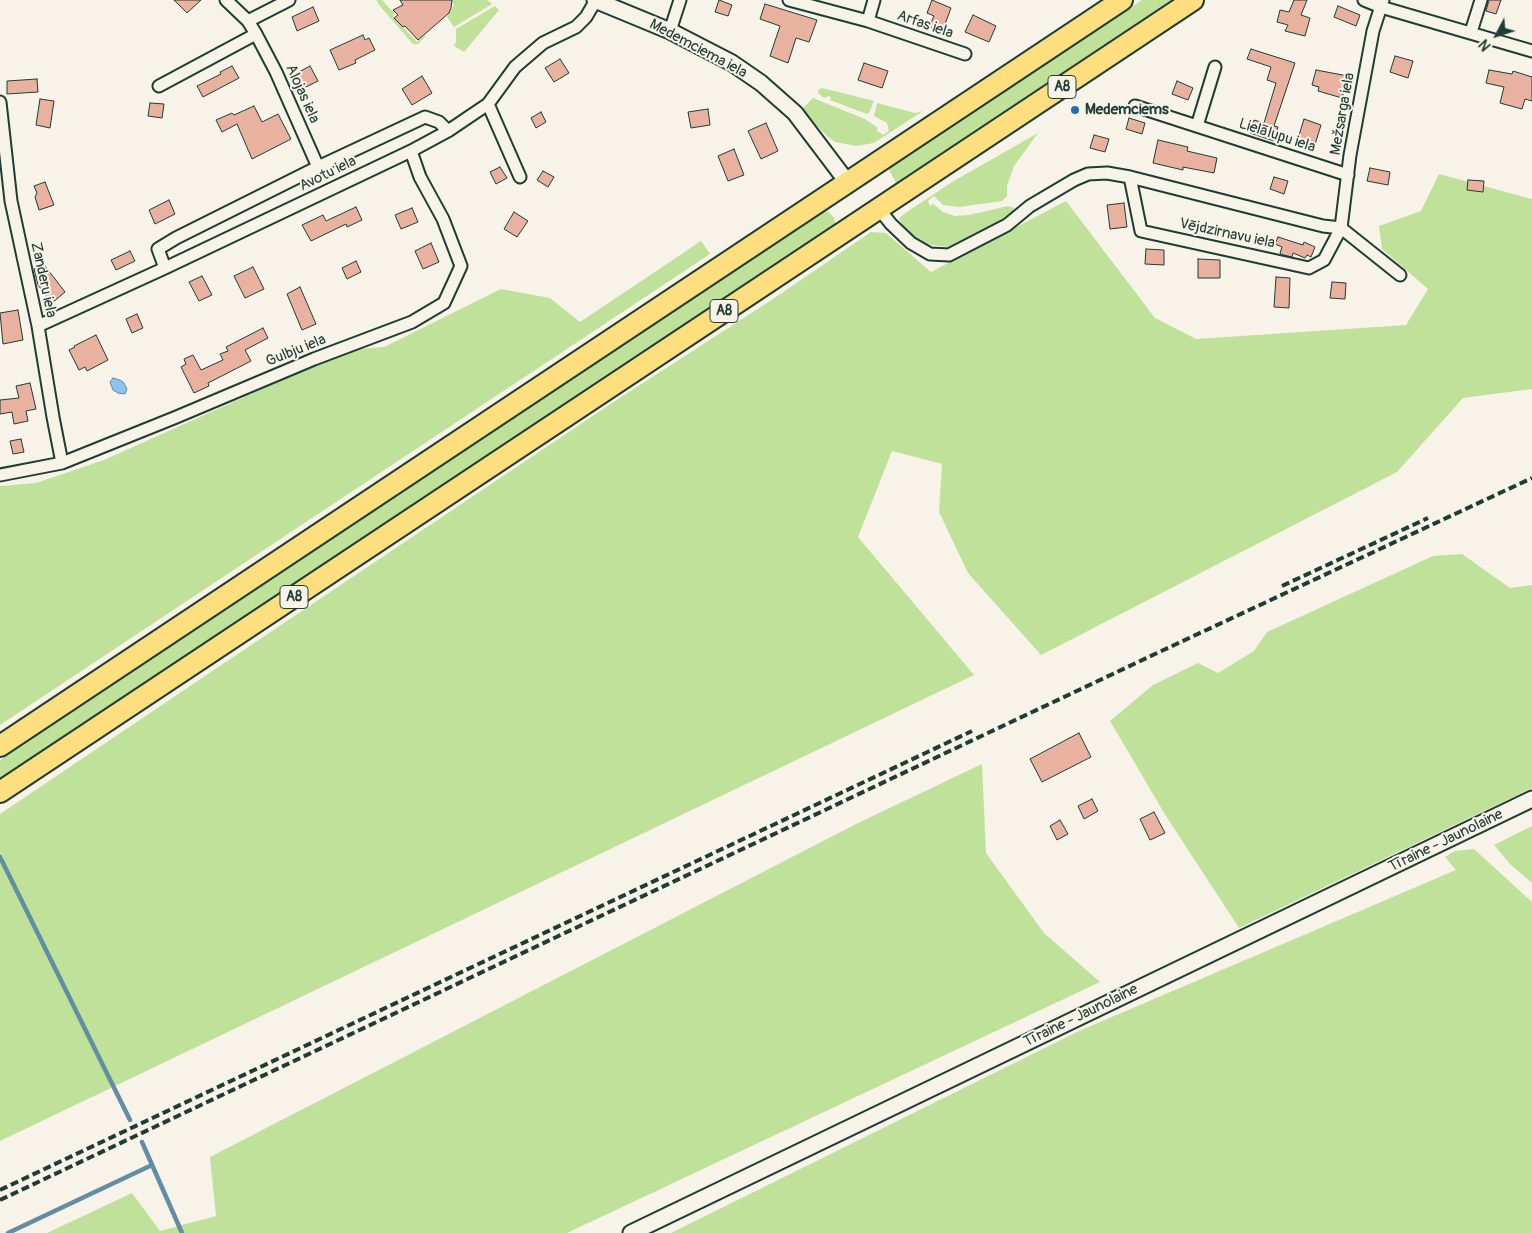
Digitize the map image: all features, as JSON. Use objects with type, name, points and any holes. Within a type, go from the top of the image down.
[{"type":"highway","name":"A8","points":[[0,746],[1122,0]]},
{"type":"highway","name":"A8","points":[[0,792],[1193,0]]},
{"type":"main road","name":"Medemciema iela","points":[[596,0],[670,31],[732,63],[760,83],[787,104],[848,183]]},
{"type":"main road","name":"Tīraine - Jaunolaine","points":[[631,1233],[1532,799]]},
{"type":"street","name":"Alojas iela","points":[[226,0],[248,21],[256,34],[276,72],[318,167]]},
{"type":"street","points":[[248,21],[289,0]]},
{"type":"street","name":"Avotu iela","points":[[38,326],[165,268],[448,131],[488,104],[514,67],[543,43],[576,27],[586,17],[596,0]]},
{"type":"street","points":[[670,31],[680,0]]},
{"type":"street","name":"Arfas iela","points":[[789,0],[868,21],[965,54]]},
{"type":"street","points":[[868,21],[874,0]]},
{"type":"street","points":[[1364,0],[1382,3],[1532,50]]},
{"type":"street","points":[[1471,32],[1481,0]]},
{"type":"street","name":"Mežsarga iela","points":[[1341,228],[1348,175],[1373,30],[1382,3]]},
{"type":"street","points":[[159,86],[256,34]]},
{"type":"street","points":[[1196,126],[1215,67]]},
{"type":"street","name":"Zanderu iela","points":[[0,102],[11,201],[38,326],[62,463]]},
{"type":"street","points":[[488,104],[520,177]]},
{"type":"street","name":"Lielālupu iela","points":[[1135,106],[1348,175]]},
{"type":"street","points":[[165,268],[158,249],[176,238],[318,167],[425,117],[439,122],[448,131]]},
{"type":"street","name":"Gulbju iela","points":[[0,475],[62,463],[314,359],[412,322],[444,303],[461,266],[443,219],[420,177],[410,151]]},
{"type":"street","points":[[879,209],[891,224],[911,243],[930,254],[949,255],[1007,225],[1030,206],[1074,180],[1088,174],[1107,173],[1130,177],[1323,226],[1341,228],[1400,275]]},
{"type":"street","name":"Vējdzirnavu iela","points":[[1130,177],[1141,232],[1309,268],[1324,260],[1341,228]]},
{"type":"green space","points":[[376,0],[382,0],[394,13],[393,17],[417,42],[426,36],[418,44],[413,44]]},
{"type":"green space","points":[[451,0],[487,0],[492,4],[454,27],[447,17],[454,5]]},
{"type":"green space","points":[[1142,0],[1172,0],[896,183],[888,168]]},
{"type":"green space","points":[[495,6],[499,10],[464,52],[454,46],[456,42],[456,29]]},
{"type":"green space","points":[[822,88],[874,101],[867,114],[830,100],[831,97],[823,97],[818,93],[818,90]]},
{"type":"green space","points":[[813,98],[865,119],[878,128],[876,130],[883,135],[889,131],[887,123],[874,116],[877,103],[915,113],[923,111],[874,143],[856,146],[835,142],[801,110]]},
{"type":"green space","points":[[1038,133],[1014,166],[1007,186],[1007,196],[1002,201],[959,207],[943,205],[934,196],[928,201],[930,206],[933,204],[943,212],[955,216],[969,215],[1008,206],[1016,211],[961,243],[946,247],[925,244],[910,235],[902,225],[899,218],[904,214],[952,182]]},
{"type":"green space","points":[[1439,174],[1532,199],[1532,389],[1463,398],[1397,472],[1041,655],[968,573],[939,512],[942,464],[892,451],[858,537],[974,675],[0,1141],[0,814],[199,680],[871,232],[886,233],[931,272],[1066,201],[1155,318],[1196,339],[1406,325],[1428,289],[1382,249],[1379,226],[1421,211]]},
{"type":"green space","points":[[824,211],[829,212],[834,218],[835,224],[831,228],[0,779],[0,760]]},
{"type":"green space","points":[[701,241],[710,254],[0,725],[0,486],[36,483],[104,460],[289,377],[312,363],[344,350],[384,347],[501,289],[550,298],[580,322]]},
{"type":"green space","points":[[1462,554],[1510,588],[1532,585],[1532,788],[1239,928],[1166,816],[1110,721],[1153,685],[1198,663],[1218,673],[1254,651],[1267,632],[1433,556]]},
{"type":"green space","points":[[982,764],[986,853],[1044,933],[1100,982],[567,1233],[47,1233],[132,1193],[160,1231],[216,1216],[210,1157],[858,823]]},
{"type":"green space","points":[[1532,826],[1532,883],[1510,864],[1494,845]]},
{"type":"green space","points":[[1474,849],[1532,902],[1532,1233],[671,1233],[1079,1031],[1456,870],[1445,857],[1455,851]]},
{"type":"water","points":[[113,378],[124,383],[127,389],[125,394],[113,390],[110,382]]},
{"type":"building","points":[[174,0],[201,0],[187,13]]},
{"type":"building","points":[[400,0],[452,0],[449,13],[418,40],[405,26],[403,27],[394,18],[398,15],[393,10],[403,5]]},
{"type":"building","points":[[719,0],[732,5],[728,16],[715,12]]},
{"type":"building","points":[[932,0],[951,8],[942,32],[929,27],[934,16],[927,13]]},
{"type":"building","points":[[1294,0],[1307,0],[1301,15],[1310,18],[1305,36],[1285,31],[1288,25],[1277,22],[1280,10],[1289,12]]},
{"type":"building","points":[[1489,0],[1501,0],[1496,14],[1486,11]]},
{"type":"building","points":[[765,4],[817,20],[809,42],[796,38],[788,63],[770,56],[780,26],[760,19]]},
{"type":"building","points":[[1338,6],[1360,15],[1356,26],[1334,17]]},
{"type":"building","points":[[313,7],[319,21],[297,31],[292,17]]},
{"type":"building","points":[[973,15],[996,26],[989,42],[965,32]]},
{"type":"building","points":[[363,35],[365,40],[369,38],[375,50],[355,60],[356,63],[339,70],[330,50]]},
{"type":"building","points":[[1251,49],[1295,63],[1274,126],[1278,127],[1274,141],[1250,133],[1254,120],[1264,123],[1276,83],[1267,80],[1271,67],[1247,59]]},
{"type":"building","points":[[1395,56],[1413,61],[1408,78],[1390,72]]},
{"type":"building","points":[[560,59],[569,73],[554,82],[545,68]]},
{"type":"building","points":[[864,63],[888,71],[882,88],[858,80]]},
{"type":"building","points":[[232,66],[239,78],[203,97],[197,86]]},
{"type":"building","points":[[310,66],[318,81],[302,89],[295,74]]},
{"type":"building","points":[[1316,70],[1348,76],[1342,98],[1318,91],[1319,87],[1312,85]]},
{"type":"building","points":[[1489,70],[1512,74],[1513,71],[1532,77],[1532,101],[1525,99],[1522,109],[1500,103],[1504,87],[1486,83]]},
{"type":"building","points":[[422,76],[432,93],[412,105],[402,89]]},
{"type":"building","points":[[37,79],[38,92],[7,94],[7,81]]},
{"type":"building","points":[[1177,81],[1193,88],[1188,100],[1172,94]]},
{"type":"building","points":[[40,99],[54,101],[50,128],[36,125]]},
{"type":"building","points":[[150,103],[164,104],[162,118],[148,116]]},
{"type":"building","points":[[254,106],[262,122],[278,114],[291,139],[252,159],[237,124],[222,132],[216,120],[232,113],[234,115]]},
{"type":"building","points":[[708,109],[710,125],[691,128],[688,112]]},
{"type":"building","points":[[541,112],[546,122],[536,128],[531,118]]},
{"type":"building","points":[[1129,118],[1145,123],[1142,134],[1126,129]]},
{"type":"building","points":[[1304,119],[1321,125],[1313,151],[1296,145]]},
{"type":"building","points":[[766,123],[778,151],[761,159],[748,131]]},
{"type":"building","points":[[1094,135],[1109,139],[1105,152],[1090,148]]},
{"type":"building","points":[[1158,140],[1188,147],[1187,151],[1217,158],[1214,173],[1183,167],[1183,170],[1153,163]]},
{"type":"building","points":[[734,149],[744,175],[728,181],[718,156]]},
{"type":"building","points":[[500,167],[507,178],[496,184],[490,172]]},
{"type":"building","points":[[1370,168],[1390,172],[1388,185],[1367,181]]},
{"type":"building","points":[[543,171],[554,177],[548,187],[537,180]]},
{"type":"building","points":[[1274,177],[1288,181],[1284,194],[1270,189]]},
{"type":"building","points":[[1468,180],[1484,181],[1483,192],[1467,190]]},
{"type":"building","points":[[45,182],[54,205],[39,210],[35,197],[37,193],[34,186]]},
{"type":"building","points":[[169,200],[175,214],[155,224],[149,210]]},
{"type":"building","points":[[1124,203],[1127,227],[1110,229],[1107,205]]},
{"type":"building","points":[[356,207],[362,220],[347,227],[346,224],[311,241],[302,225],[323,215],[326,221]]},
{"type":"building","points":[[412,208],[418,222],[401,229],[395,215]]},
{"type":"building","points":[[514,212],[528,221],[517,237],[504,229]]},
{"type":"building","points":[[1278,237],[1303,245],[1304,242],[1315,247],[1311,257],[1307,255],[1305,258],[1293,253],[1292,257],[1283,255],[1280,253],[1282,247],[1275,244]]},
{"type":"building","points":[[431,243],[439,262],[423,269],[415,251]]},
{"type":"building","points":[[1146,249],[1164,250],[1164,265],[1145,264]]},
{"type":"building","points":[[130,251],[135,261],[116,270],[111,260]]},
{"type":"building","points":[[1198,259],[1220,260],[1220,278],[1198,278]]},
{"type":"building","points":[[356,261],[361,272],[347,279],[342,268]]},
{"type":"building","points":[[45,266],[65,292],[52,303],[38,285],[34,269]]},
{"type":"building","points":[[253,267],[264,289],[245,298],[234,276]]},
{"type":"building","points":[[202,276],[212,295],[199,301],[189,282]]},
{"type":"building","points":[[1276,277],[1290,278],[1289,308],[1274,307]]},
{"type":"building","points":[[1332,282],[1346,283],[1345,299],[1330,298]]},
{"type":"building","points":[[300,287],[316,324],[302,330],[287,294]]},
{"type":"building","points":[[18,310],[23,340],[3,344],[0,313]]},
{"type":"building","points":[[137,314],[143,328],[132,333],[126,319]]},
{"type":"building","points":[[263,328],[268,338],[245,350],[251,361],[208,383],[209,386],[194,393],[181,367],[186,364],[184,359],[193,355],[201,370],[223,360],[220,354],[228,351],[226,347]]},
{"type":"building","points":[[96,335],[108,360],[87,371],[85,367],[79,370],[69,350]]},
{"type":"building","points":[[30,383],[36,409],[26,411],[28,421],[14,424],[12,412],[0,414],[0,400],[19,398],[16,386]]},
{"type":"building","points":[[21,439],[24,452],[13,454],[10,441]]},
{"type":"building","points":[[1079,733],[1091,757],[1042,782],[1030,759]]},
{"type":"building","points":[[1092,799],[1098,811],[1084,819],[1078,806]]},
{"type":"building","points":[[1154,812],[1165,833],[1150,840],[1140,819]]},
{"type":"building","points":[[1060,820],[1068,834],[1057,840],[1050,826]]},
{"type":"waterway","points":[[0,857],[130,1120]]},
{"type":"waterway","points":[[142,1142],[182,1233]]},
{"type":"waterway","points":[[8,1233],[152,1165]]},
{"type":"railway","points":[[0,1200],[1155,654],[1532,478]]},
{"type":"railway","points":[[1282,586],[1428,518]]},
{"type":"railway","points":[[0,1190],[972,731]]},
{"type":"place","name":"Medemciems","points":[[1075,110]]}]
